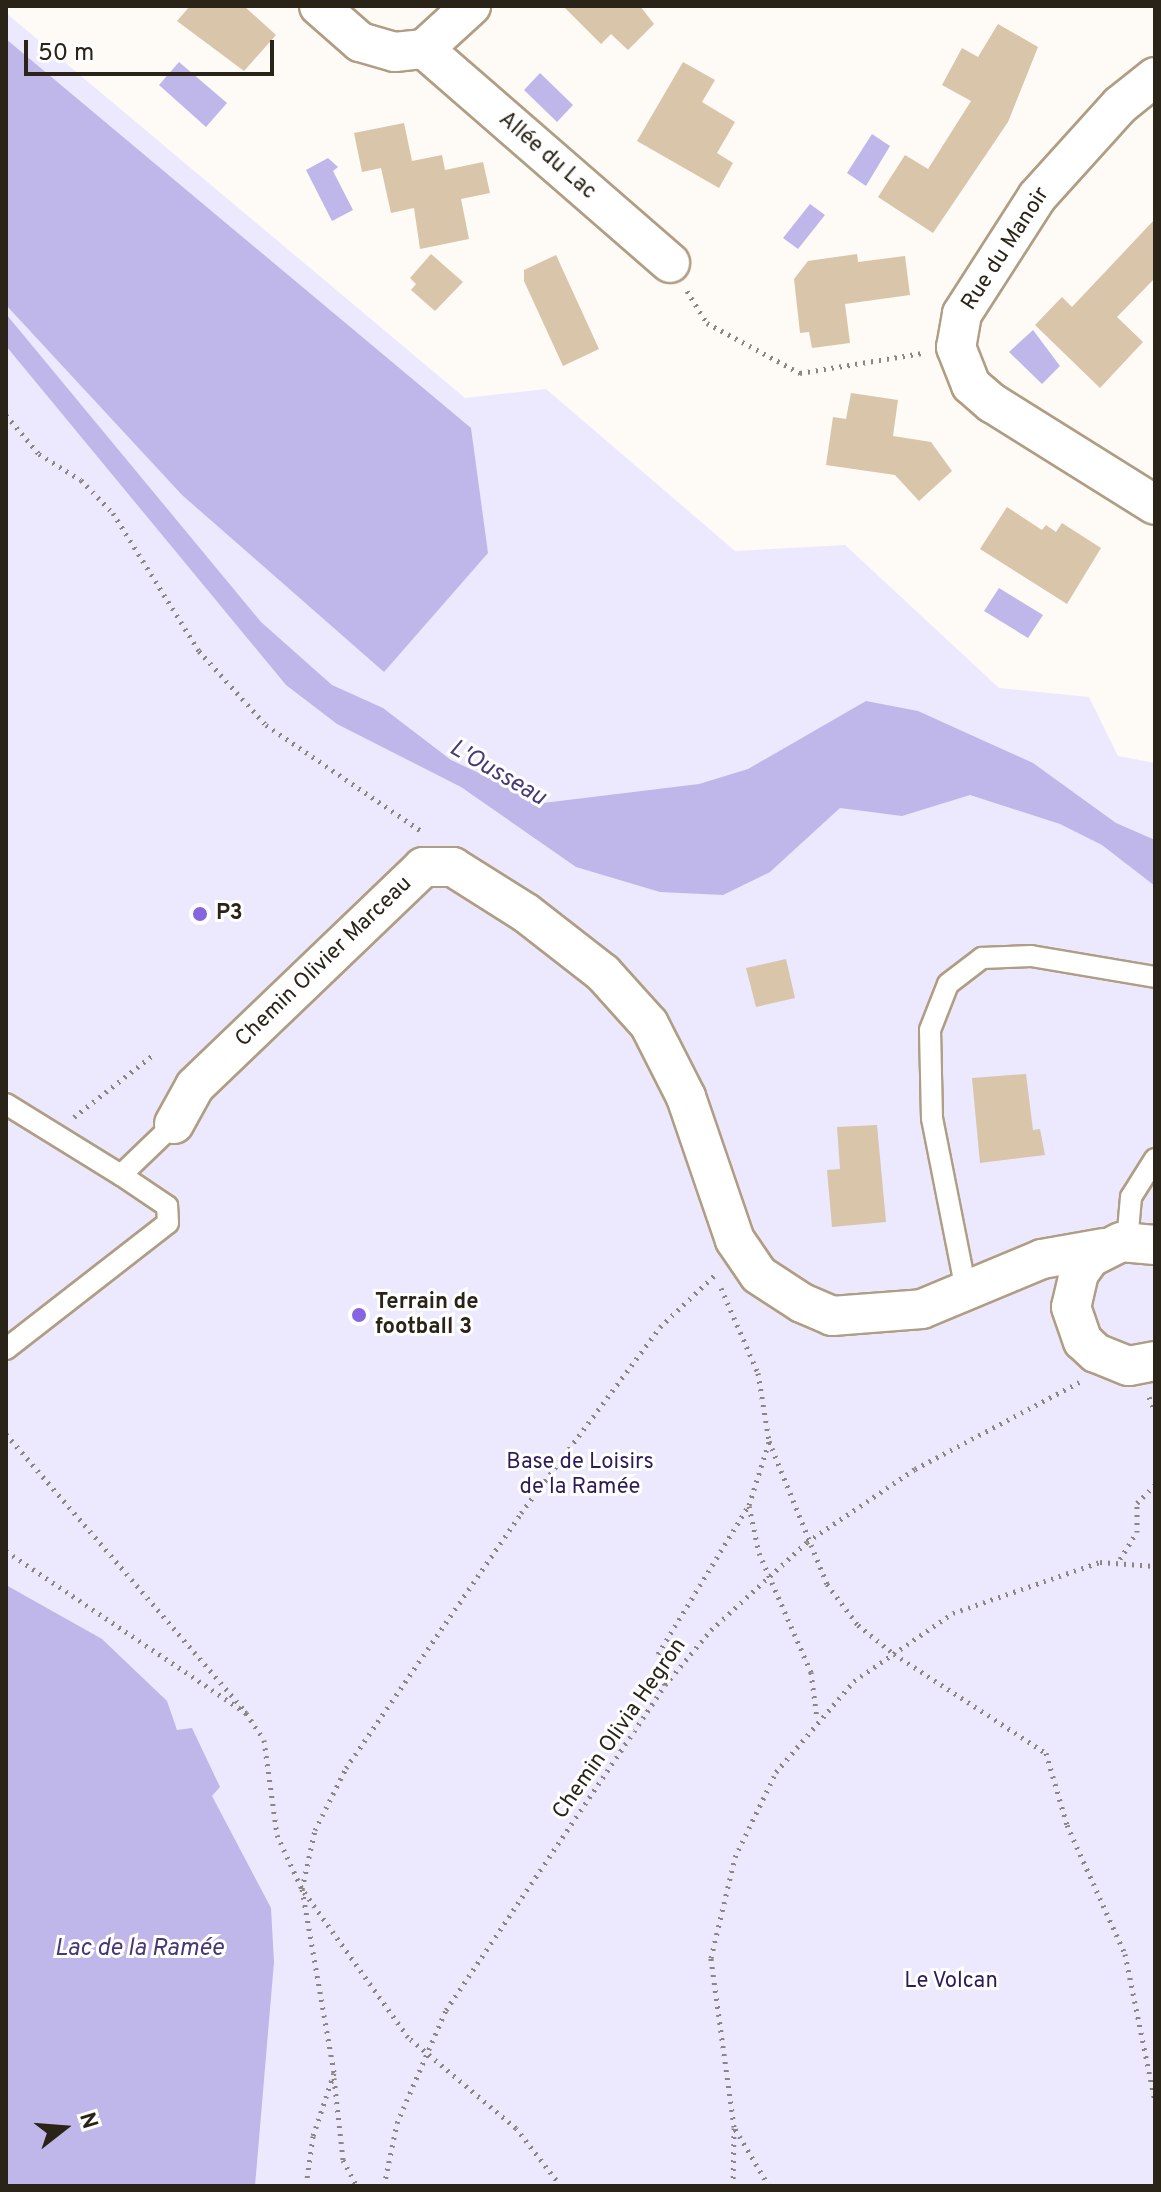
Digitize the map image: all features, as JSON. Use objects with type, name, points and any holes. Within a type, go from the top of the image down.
[{"type":"street","points":[[319,6],[380,52],[424,49],[471,6]]},
{"type":"street","name":"Allée du Lac","points":[[424,49],[670,263]]},
{"type":"street","name":"Rue du Manoir","points":[[956,347],[962,314],[1037,197],[1120,105],[1155,77]]},
{"type":"street","points":[[956,347],[971,385],[992,403],[1155,505]]},
{"type":"street","name":"Chemin Olivier Marceau","points":[[174,1124],[195,1086],[423,867],[453,867]]},
{"type":"street","points":[[453,867],[526,913],[603,973],[649,1024],[686,1097],[735,1240],[759,1275],[832,1316],[922,1309],[1042,1259],[1129,1245]]},
{"type":"street","points":[[1085,1339],[1073,1290],[1079,1273],[1129,1245]]},
{"type":"street","points":[[978,1286],[1040,1290],[1085,1339],[1129,1366],[1155,1361]]},
{"type":"lane","points":[[978,1286],[932,1118],[930,1030],[948,984],[982,958],[1031,956],[1155,977]]},
{"type":"lane","points":[[6,1104],[167,1206],[168,1223],[10,1338]]},
{"type":"lane","points":[[121,1175],[174,1124]]},
{"type":"lane","points":[[1129,1245],[1131,1197],[1148,1177],[1155,1159]]},
{"type":"path","points":[[670,263],[707,323],[800,373],[956,347]]},
{"type":"path","points":[[6,415],[39,454],[81,480],[113,513],[199,651],[266,725],[443,846],[453,867]]},
{"type":"path","points":[[69,1122],[154,1054]]},
{"type":"path","points":[[735,1240],[713,1262],[758,1373],[769,1441],[807,1542],[858,1625],[894,1654],[1046,1753],[1067,1825],[1125,1954],[1155,2102]]},
{"type":"path","points":[[357,2186],[343,2160],[334,2073],[302,1889],[315,1830],[346,1768],[521,1513],[660,1327],[717,1273]]},
{"type":"path","name":"Chemin Olivia Hegron","points":[[384,2186],[397,2123],[426,2048],[665,1685],[770,1573],[807,1542],[915,1469],[1055,1399],[1078,1383],[1085,1339]]},
{"type":"path","points":[[6,1434],[193,1644],[246,1713],[264,1740],[277,1835],[302,1889],[408,2037],[426,2048],[516,2128],[561,2186]]},
{"type":"path","points":[[665,1685],[658,1654],[749,1505],[769,1441]]},
{"type":"path","points":[[1120,1559],[1137,1532],[1137,1503],[1155,1485]]},
{"type":"path","points":[[749,1505],[759,1553],[811,1672],[817,1720]]},
{"type":"path","points":[[6,1551],[246,1713]]},
{"type":"path","points":[[733,2186],[734,2127],[711,1958],[750,1821],[776,1772],[817,1720],[854,1681],[953,1613],[1054,1575],[1120,1559],[1155,1566]]},
{"type":"path","points":[[306,2186],[313,2136],[334,2073]]},
{"type":"path","points":[[734,2127],[769,2186]]},
{"type":"green space","name":"Base de Loisirs de la Ramée","points":[[6,13],[465,398],[546,389],[735,551],[845,545],[999,688],[1089,697],[1118,756],[1155,763],[1155,2186],[6,2186]]},
{"type":"water","points":[[6,39],[471,428],[488,553],[384,672],[182,495],[6,305]]},
{"type":"water","points":[[179,62],[227,103],[206,127],[159,85]]},
{"type":"water","points":[[540,73],[573,105],[557,122],[524,90]]},
{"type":"water","points":[[872,134],[890,146],[866,186],[847,173]]},
{"type":"water","points":[[328,158],[338,167],[333,171],[353,210],[332,221],[306,170]]},
{"type":"water","points":[[810,204],[825,215],[798,249],[783,238]]},
{"type":"water","points":[[6,314],[261,622],[332,685],[383,708],[451,760],[543,803],[699,784],[748,769],[866,701],[918,711],[1033,763],[1116,823],[1155,840],[1155,886],[1102,845],[1060,824],[970,795],[902,816],[840,808],[770,872],[723,895],[660,892],[576,867],[461,787],[337,724],[286,685],[6,346]]},
{"type":"water","points":[[1033,330],[1060,366],[1042,384],[1009,352]]},
{"type":"water","points":[[999,588],[1043,615],[1028,638],[984,611]]},
{"type":"water","name":"Lac de la Ramée","points":[[6,1585],[102,1639],[167,1701],[177,1730],[192,1728],[220,1787],[212,1796],[271,1908],[274,1962],[255,2186],[6,2186]]},
{"type":"building","points":[[190,6],[244,6],[276,35],[244,71],[177,21]]},
{"type":"building","points":[[563,6],[640,6],[654,24],[628,50],[611,34],[601,44]]},
{"type":"building","points":[[998,24],[1038,47],[1008,122],[933,233],[878,197],[905,155],[928,169],[971,101],[942,85],[962,48],[978,57]]},
{"type":"building","points":[[683,62],[715,80],[702,102],[735,122],[717,153],[733,163],[719,188],[637,141]]},
{"type":"building","points":[[404,123],[412,161],[442,155],[445,170],[483,162],[490,193],[461,199],[469,239],[420,249],[414,208],[391,213],[381,168],[362,172],[354,133]]},
{"type":"building","points":[[1155,219],[1155,278],[1117,317],[1143,342],[1100,388],[1035,325],[1062,297],[1072,307]]},
{"type":"building","points":[[431,254],[463,282],[435,311],[411,290],[416,284],[410,278]]},
{"type":"building","points":[[857,254],[858,262],[905,256],[910,295],[845,304],[850,343],[812,348],[809,332],[800,333],[794,279],[808,261]]},
{"type":"building","points":[[556,255],[599,349],[563,366],[524,281],[524,270]]},
{"type":"building","points":[[851,393],[898,400],[893,436],[931,442],[952,471],[919,501],[895,475],[826,465],[833,417],[846,419]]},
{"type":"building","points":[[1007,507],[1042,530],[1046,525],[1056,532],[1062,523],[1101,548],[1067,604],[980,549]]},
{"type":"building","points":[[786,959],[795,998],[756,1007],[746,968]]},
{"type":"building","points":[[1026,1074],[1033,1130],[1040,1129],[1045,1155],[980,1163],[972,1078]]},
{"type":"building","points":[[877,1125],[886,1222],[832,1227],[827,1170],[840,1169],[837,1127]]},
{"type":"place","name":"P3","points":[[200,914]]},
{"type":"place","name":"Terrain de football 3","points":[[359,1315]]},
{"type":"water label","name":"L'Ousseau","points":[[497,774]]},
{"type":"park label","name":"Le Volcan","points":[[951,1982]]}]
